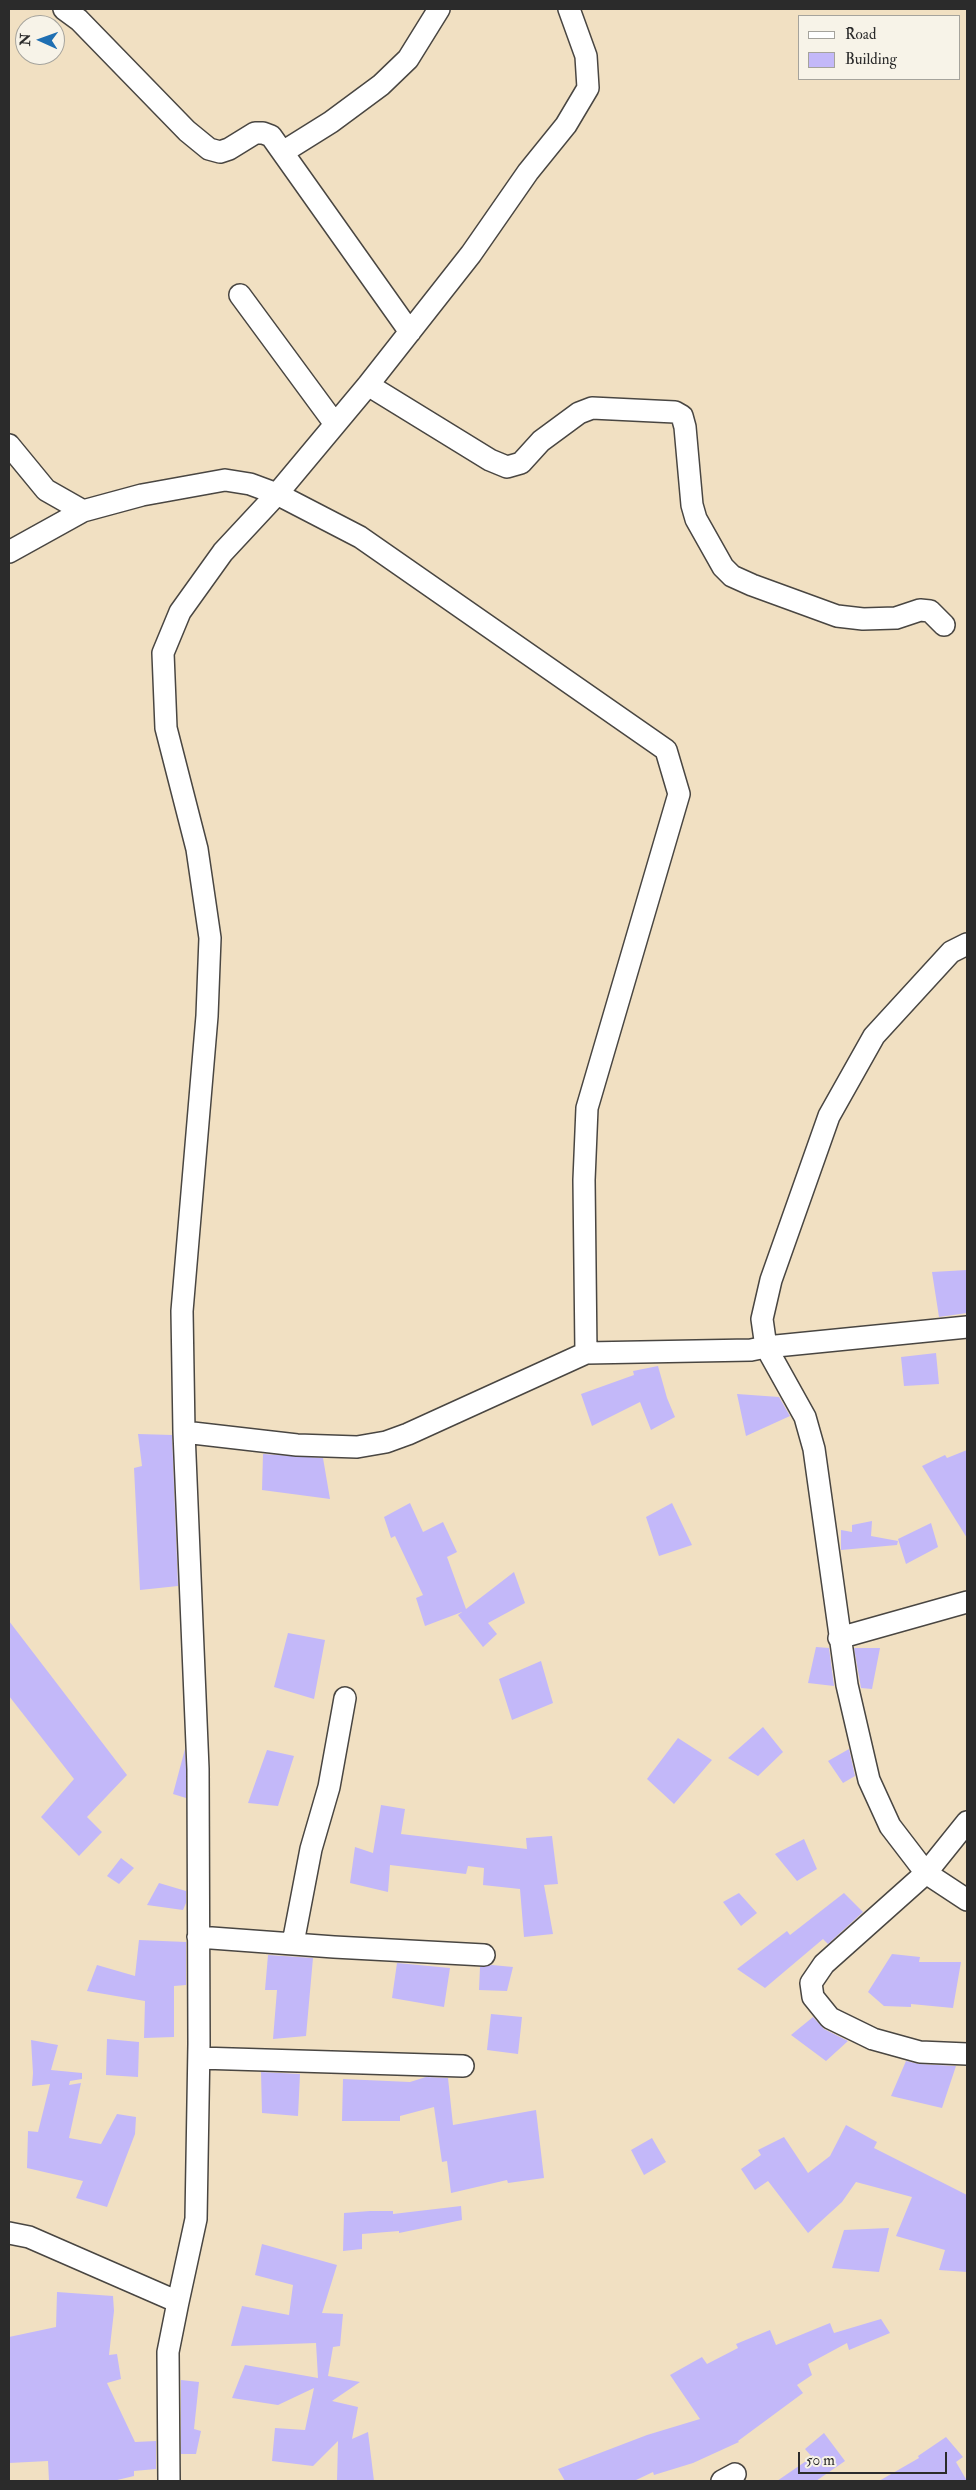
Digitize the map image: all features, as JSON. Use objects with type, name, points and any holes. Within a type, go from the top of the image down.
[{"type":"street","points":[[64,9],[79,20],[187,131],[209,149],[220,152],[229,149],[255,133],[263,132],[270,136],[410,332]]},
{"type":"street","points":[[283,152],[330,122],[381,85],[408,59],[439,9]]},
{"type":"street","points":[[169,2481],[168,2352],[196,2219],[199,2058],[198,1769],[184,1432],[182,1311],[207,1016],[210,938],[197,849],[166,728],[163,653],[180,612],[223,552],[277,494],[368,385],[471,254],[528,172],[566,125],[588,88],[586,56],[569,9]]},
{"type":"street","points":[[240,295],[335,424]]},
{"type":"street","points":[[368,385],[490,460],[507,467],[521,463],[541,441],[579,413],[592,408],[675,412],[682,416],[685,427],[692,505],[696,519],[723,567],[732,576],[837,616],[863,619],[896,618],[920,610],[930,611],[944,625]]},
{"type":"street","points":[[9,445],[46,490],[83,511]]},
{"type":"street","points":[[9,552],[83,511],[142,495],[225,480],[250,484],[277,494],[360,537],[666,750],[679,794],[587,1108],[584,1180],[586,1353]]},
{"type":"street","points":[[967,944],[951,952],[874,1036],[829,1116],[771,1280],[762,1319],[766,1347],[805,1416],[814,1449],[839,1638],[847,1685],[869,1780],[890,1826],[926,1873],[967,1900]]},
{"type":"street","points":[[184,1432],[307,1445],[357,1447],[386,1442],[586,1353],[751,1350],[967,1327]]},
{"type":"street","points":[[839,1638],[967,1602]]},
{"type":"street","points":[[293,1943],[311,1849],[329,1787],[346,1698]]},
{"type":"street","points":[[967,1822],[926,1873],[824,1964],[810,1983],[813,1997],[830,2018],[873,2039],[920,2052],[967,2054]]},
{"type":"street","points":[[198,1937],[484,1955]]},
{"type":"street","points":[[199,2058],[463,2066]]},
{"type":"street","points":[[9,2233],[29,2237],[178,2302]]},
{"type":"building","points":[[967,1270],[967,1313],[939,1317],[932,1272]]},
{"type":"building","points":[[936,1353],[939,1384],[904,1386],[901,1357]]},
{"type":"building","points":[[658,1366],[667,1398],[675,1417],[651,1430],[640,1402],[592,1426],[581,1394],[634,1375],[633,1371]]},
{"type":"building","points":[[737,1394],[779,1397],[790,1416],[746,1436]]},
{"type":"building","points":[[138,1434],[172,1435],[178,1586],[140,1590],[134,1468],[142,1466]]},
{"type":"building","points":[[967,1450],[967,1538],[922,1466],[945,1455],[947,1458]]},
{"type":"building","points":[[263,1454],[323,1458],[330,1499],[262,1490]]},
{"type":"building","points":[[410,1503],[423,1532],[443,1522],[457,1552],[447,1557],[466,1609],[514,1572],[525,1603],[488,1623],[497,1634],[483,1647],[458,1615],[462,1612],[425,1626],[416,1598],[423,1595],[395,1536],[391,1538],[384,1517]]},
{"type":"building","points":[[672,1503],[692,1545],[659,1556],[646,1517]]},
{"type":"building","points":[[872,1521],[871,1536],[898,1541],[897,1545],[841,1550],[841,1530],[852,1532],[852,1525]]},
{"type":"building","points":[[931,1523],[938,1547],[906,1564],[898,1539]]},
{"type":"building","points":[[9,1621],[127,1775],[87,1817],[102,1832],[79,1856],[41,1817],[74,1779],[9,1696]]},
{"type":"building","points":[[288,1633],[325,1640],[314,1699],[274,1687]]},
{"type":"building","points":[[816,1647],[829,1648],[834,1686],[808,1683]]},
{"type":"building","points":[[854,1648],[880,1648],[872,1689],[861,1688]]},
{"type":"building","points":[[541,1661],[553,1703],[512,1720],[499,1679]]},
{"type":"building","points":[[763,1727],[783,1752],[758,1776],[728,1758]]},
{"type":"building","points":[[678,1738],[712,1760],[674,1804],[647,1779]]},
{"type":"building","points":[[185,1749],[186,1769],[186,1798],[173,1794]]},
{"type":"building","points":[[849,1749],[855,1776],[843,1783],[828,1761]]},
{"type":"building","points":[[267,1750],[294,1756],[278,1806],[248,1803]]},
{"type":"building","points":[[381,1805],[405,1809],[401,1834],[527,1849],[526,1838],[552,1836],[558,1884],[544,1885],[553,1934],[524,1937],[520,1889],[483,1885],[484,1868],[468,1866],[466,1874],[390,1865],[388,1892],[350,1883],[355,1847],[373,1853]]},
{"type":"building","points":[[804,1839],[817,1869],[797,1881],[775,1854]]},
{"type":"building","points":[[121,1858],[134,1868],[119,1884],[107,1876]]},
{"type":"building","points":[[159,1883],[186,1891],[186,1903],[183,1910],[147,1905]]},
{"type":"building","points":[[739,1893],[757,1913],[741,1926],[723,1902]]},
{"type":"building","points":[[844,1893],[863,1912],[828,1944],[823,1939],[765,1988],[737,1969],[787,1931],[790,1935]]},
{"type":"building","points":[[139,1940],[186,1942],[186,1985],[174,1986],[174,2037],[144,2038],[145,2001],[87,1991],[97,1965],[135,1976]]},
{"type":"building","points":[[892,1954],[920,1957],[919,1962],[961,1962],[953,2008],[911,2004],[911,2007],[884,2006],[868,1992]]},
{"type":"building","points":[[268,1955],[313,1958],[306,2036],[273,2039],[277,1990],[265,1990]]},
{"type":"building","points":[[397,1963],[450,1968],[444,2007],[392,1998]]},
{"type":"building","points":[[492,1965],[513,1967],[507,1991],[479,1990],[480,1967]]},
{"type":"building","points":[[491,2014],[522,2017],[518,2054],[487,2050]]},
{"type":"building","points":[[813,2017],[824,2029],[848,2041],[826,2061],[791,2035]]},
{"type":"building","points":[[107,2039],[139,2042],[138,2077],[106,2075]]},
{"type":"building","points":[[31,2040],[58,2045],[51,2070],[82,2073],[82,2079],[70,2081],[69,2085],[81,2083],[69,2138],[101,2144],[117,2114],[136,2117],[135,2134],[107,2207],[76,2198],[83,2181],[27,2168],[28,2131],[38,2132],[50,2084],[32,2086]]},
{"type":"building","points":[[906,2061],[919,2064],[956,2066],[942,2108],[891,2096]]},
{"type":"building","points":[[261,2072],[300,2074],[298,2116],[262,2113]]},
{"type":"building","points":[[426,2077],[448,2078],[453,2125],[536,2110],[544,2178],[508,2183],[507,2180],[451,2193],[447,2161],[442,2162],[434,2107],[400,2116],[400,2121],[342,2121],[343,2079],[410,2082]]},
{"type":"building","points":[[846,2125],[877,2142],[874,2148],[967,2195],[967,2272],[939,2270],[945,2250],[896,2236],[912,2197],[856,2182],[842,2202],[808,2233],[768,2181],[755,2190],[741,2169],[761,2155],[758,2150],[784,2137],[808,2173],[830,2156]]},
{"type":"building","points":[[652,2138],[666,2162],[644,2175],[631,2150]]},
{"type":"building","points":[[461,2206],[462,2220],[399,2233],[399,2231],[362,2234],[362,2249],[343,2251],[344,2213],[393,2211],[393,2214]]},
{"type":"building","points":[[889,2228],[879,2272],[832,2268],[844,2230]]},
{"type":"building","points":[[262,2244],[337,2265],[322,2313],[343,2314],[340,2346],[333,2347],[328,2376],[360,2382],[332,2401],[358,2407],[352,2439],[368,2432],[374,2481],[337,2481],[338,2441],[313,2466],[272,2461],[275,2428],[305,2430],[314,2388],[278,2405],[232,2398],[245,2365],[318,2378],[316,2343],[231,2346],[242,2306],[289,2315],[293,2285],[255,2275]]},
{"type":"building","points":[[57,2292],[113,2296],[114,2311],[109,2355],[117,2354],[121,2379],[107,2383],[135,2442],[156,2441],[156,2469],[134,2471],[134,2476],[113,2481],[49,2481],[48,2461],[9,2463],[9,2337],[56,2327]]},
{"type":"building","points":[[881,2319],[890,2333],[849,2350],[847,2343],[808,2364],[812,2375],[797,2385],[803,2393],[739,2442],[693,2463],[654,2475],[653,2472],[634,2481],[565,2481],[558,2469],[647,2435],[700,2419],[670,2375],[702,2357],[707,2364],[738,2348],[736,2344],[770,2330],[776,2345],[830,2323],[834,2333]]},
{"type":"building","points":[[181,2380],[199,2382],[194,2429],[201,2431],[196,2454],[181,2454]]},
{"type":"building","points":[[824,2433],[845,2461],[816,2481],[777,2481],[812,2457],[805,2449]]},
{"type":"building","points":[[946,2437],[963,2457],[956,2462],[967,2481],[879,2481],[919,2458],[918,2456]]}]
